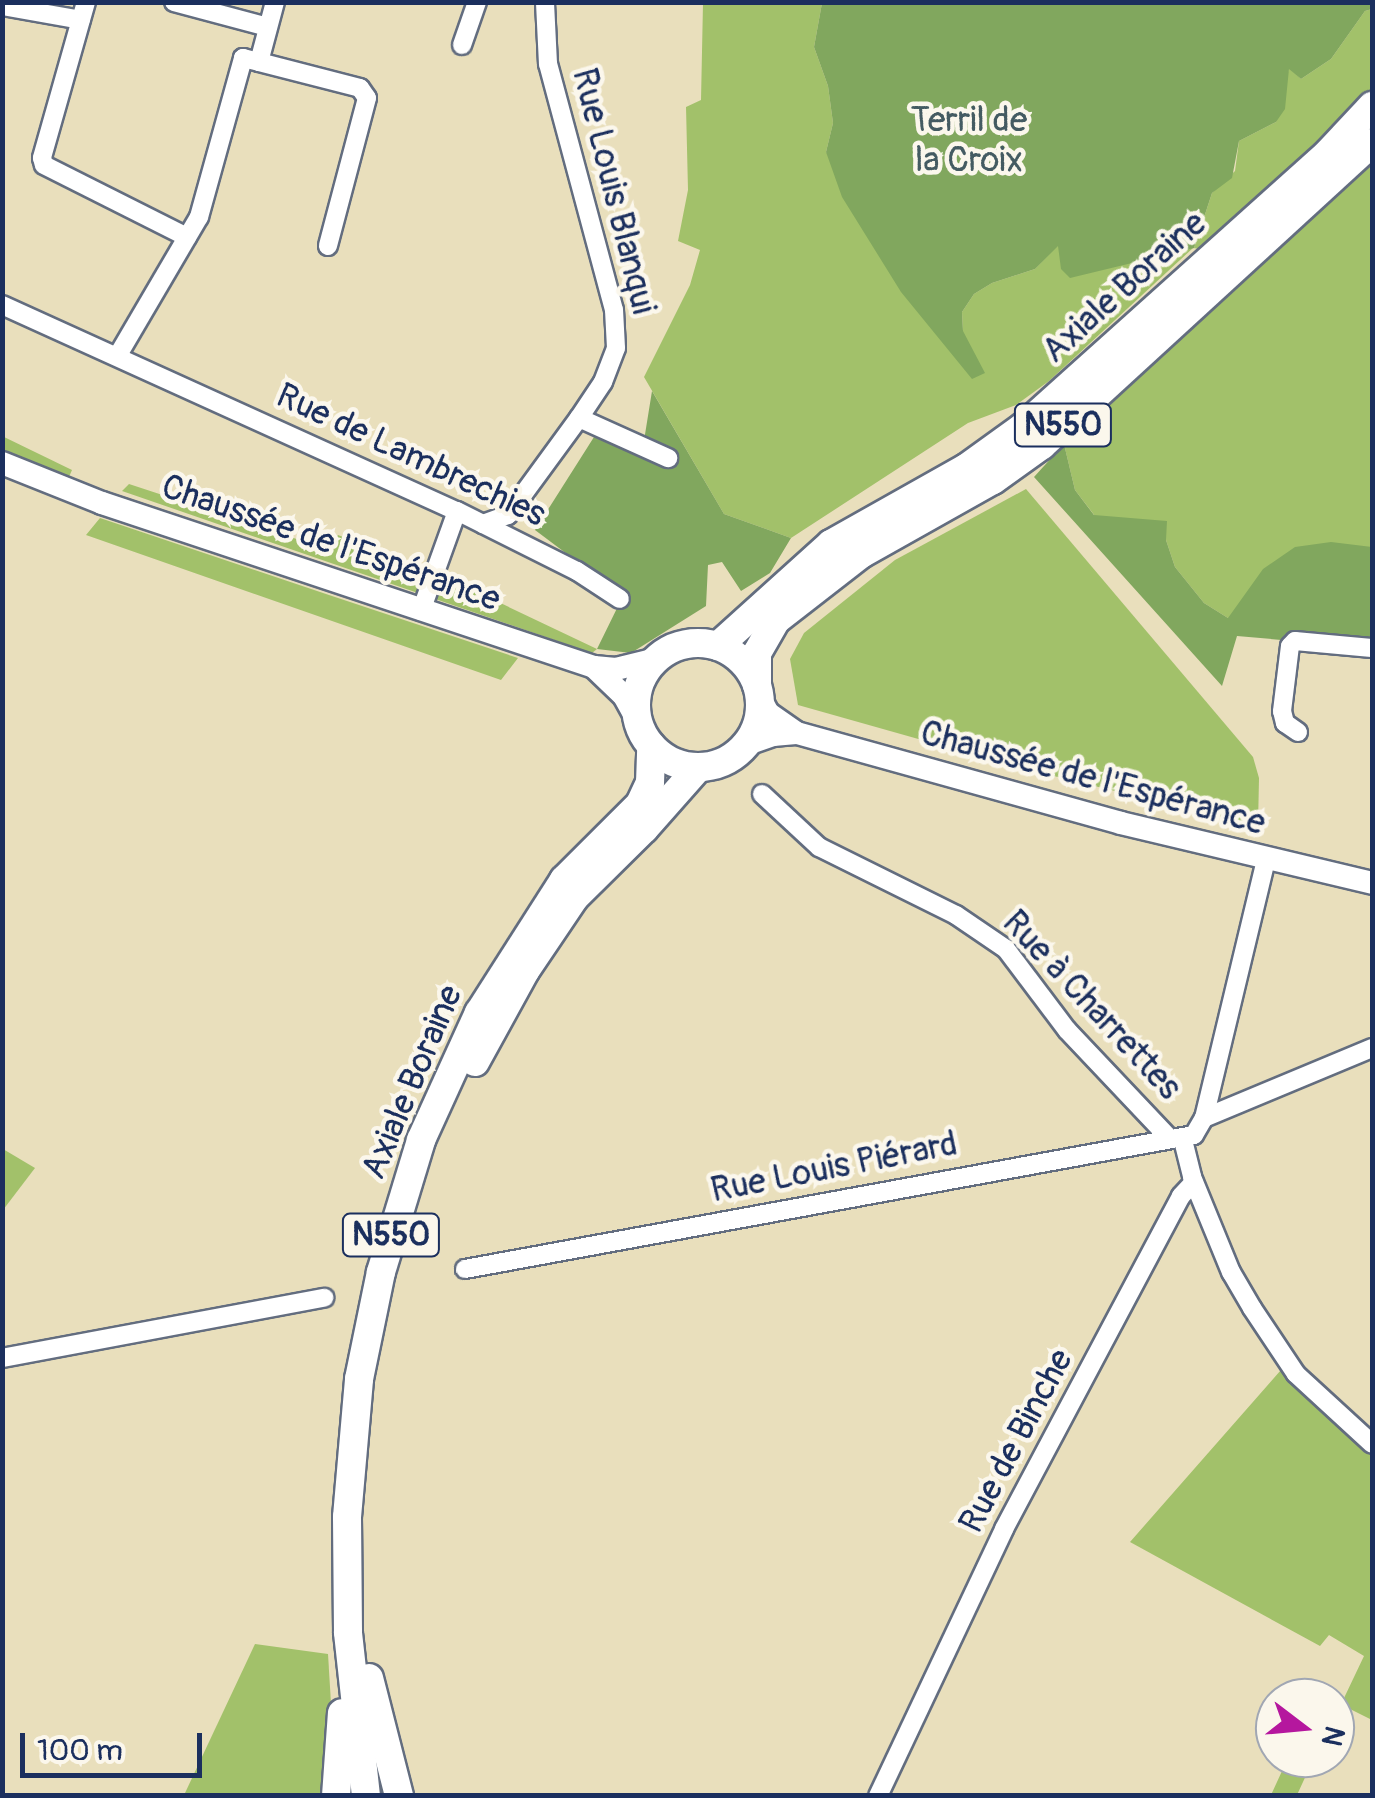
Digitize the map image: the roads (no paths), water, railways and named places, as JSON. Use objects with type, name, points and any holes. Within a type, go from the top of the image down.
[{"type":"highway","name":"Axiale Boraine","points":[[718,646],[831,544],[966,468],[1023,427],[1329,152],[1372,106]]},
{"type":"highway","name":"Axiale Boraine","points":[[758,692],[757,653],[776,620],[861,554],[993,480],[1042,444],[1372,143]]},
{"type":"highway","points":[[698,768],[671,762],[651,746],[638,721],[640,684],[656,659],[683,645],[718,646],[744,662],[758,692]]},
{"type":"highway","name":"N550","points":[[698,768],[724,762],[747,744],[757,725],[758,692]]},
{"type":"highway","name":"Axiale Boraine","points":[[366,1796],[348,1632],[347,1517],[360,1380],[381,1272],[421,1140],[479,1013],[538,912],[564,880],[640,804],[650,783],[651,746]]},
{"type":"highway","name":"Axiale Boraine","points":[[383,1796],[369,1678],[364,1533],[372,1392],[399,1267],[440,1136],[499,1016],[566,909],[698,768]]},
{"type":"highway","points":[[336,1796],[348,1632]]},
{"type":"highway","points":[[369,1678],[399,1796]]},
{"type":"main road","name":"Chaussée de l'Espérance","points":[[2,463],[102,503],[594,667]]},
{"type":"main road","points":[[594,667],[616,669],[656,659]]},
{"type":"main road","points":[[594,667],[624,696],[638,721]]},
{"type":"main road","points":[[758,692],[768,713],[797,733]]},
{"type":"main road","points":[[747,744],[773,735],[797,733]]},
{"type":"main road","name":"Chaussée de l'Espérance","points":[[797,733],[1266,860],[1372,884]]},
{"type":"street","points":[[174,2],[260,26]]},
{"type":"street","points":[[118,355],[199,217],[260,26],[274,2]]},
{"type":"street","points":[[462,45],[477,2]]},
{"type":"street","name":"Rue Louis Blanqui","points":[[484,524],[508,515],[579,418],[610,366],[616,329],[548,64],[545,2]]},
{"type":"street","points":[[2,6],[83,11],[42,158],[44,165],[187,237]]},
{"type":"street","points":[[251,60],[360,88],[367,98],[328,246]]},
{"type":"street","name":"Rue de Lambrechies","points":[[2,305],[457,510],[577,571],[620,599]]},
{"type":"street","points":[[579,418],[624,442],[668,458]]},
{"type":"street","points":[[421,610],[457,510]]},
{"type":"street","points":[[1298,732],[1286,723],[1282,712],[1290,646],[1295,641],[1372,648]]},
{"type":"street","name":"Rue à Charrettes","points":[[762,794],[819,847],[956,915],[1006,949],[1067,1030],[1182,1138]]},
{"type":"street","points":[[1204,1118],[1266,860]]},
{"type":"street","points":[[1372,1048],[1204,1118],[1182,1138],[1193,1180],[1231,1272],[1278,1348],[1307,1384],[1372,1444]]},
{"type":"street","name":"Rue Louis Piérard","points":[[465,1270],[1182,1138]]},
{"type":"street","name":"Rue de Binche","points":[[878,1796],[1004,1529],[1193,1180]]},
{"type":"street","points":[[2,1358],[324,1298]]},
{"type":"park label","name":"Terril de la Croix","points":[[969,140]]}]
